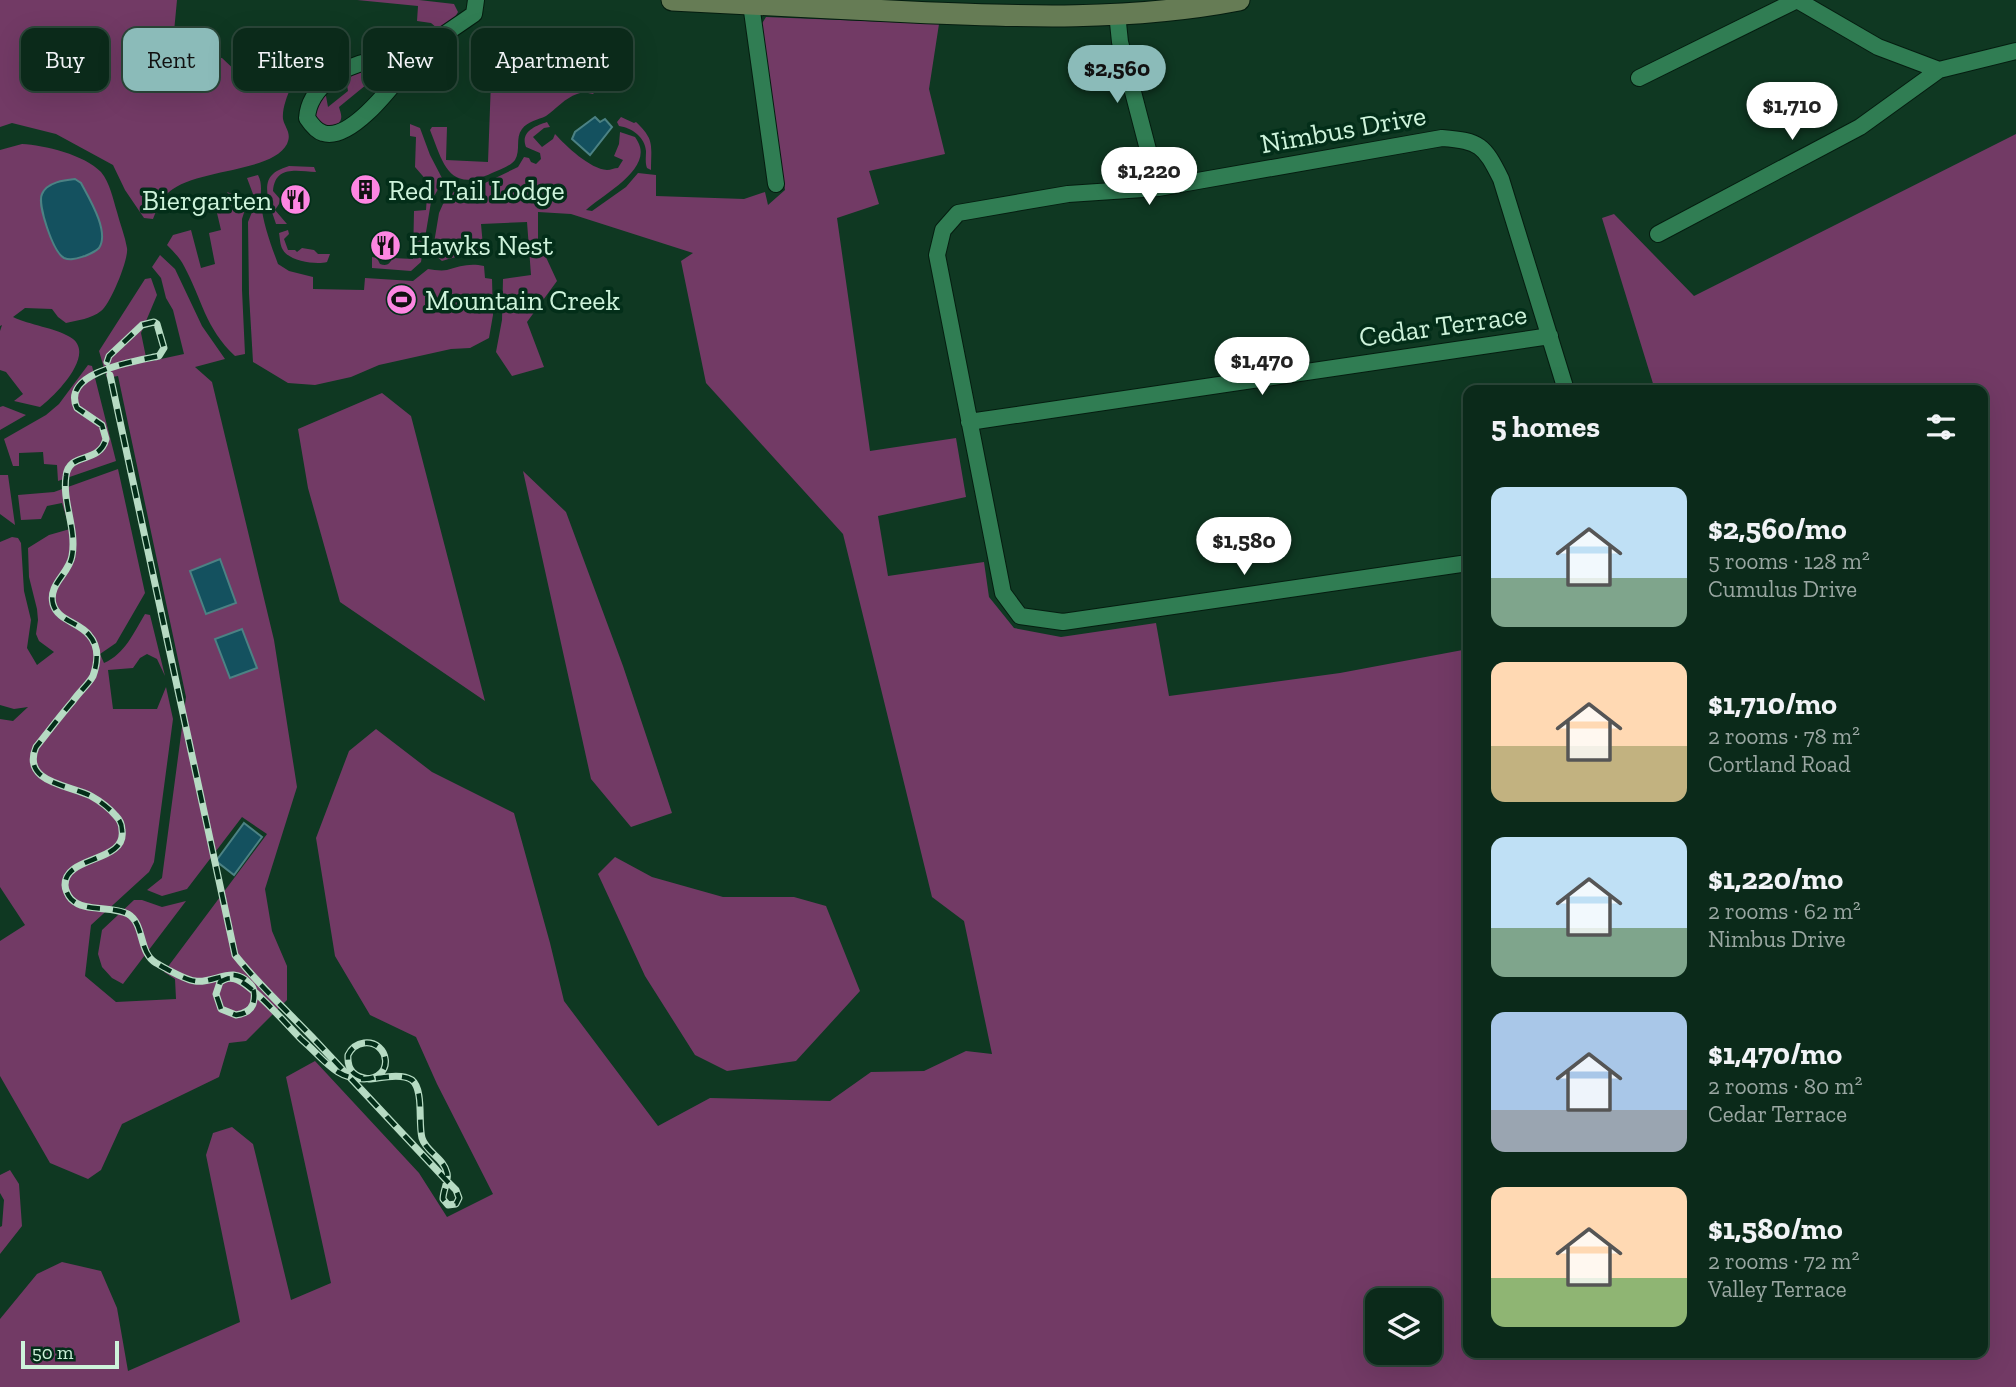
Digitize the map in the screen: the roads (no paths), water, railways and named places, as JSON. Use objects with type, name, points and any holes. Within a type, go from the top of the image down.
[{"type":"main road","points":[[672,0],[751,5],[965,8],[1036,17],[1186,8],[1238,0]]},
{"type":"street","points":[[454,28],[474,14],[476,0]]},
{"type":"street","points":[[1640,78],[1797,0],[1878,47],[1939,70]]},
{"type":"street","points":[[751,5],[776,184]]},
{"type":"street","points":[[1116,13],[1120,42],[1158,188]]},
{"type":"street","points":[[1658,234],[1860,127],[1939,70],[2016,51]]},
{"type":"street","points":[[370,61],[408,66],[369,111],[342,131],[325,134],[307,118],[314,97],[342,70],[370,61]]},
{"type":"street","name":"Nimbus Drive","points":[[1463,564],[1063,622],[1020,617],[1003,593],[937,255],[943,230],[958,213],[1068,194],[1158,188],[1442,138],[1469,140],[1489,154],[1501,178],[1565,385]]},
{"type":"street","name":"Cedar Terrace","points":[[969,422],[1550,336]]},
{"type":"water","points":[[595,117],[600,122],[605,119],[612,127],[590,155],[572,139],[575,132]]},
{"type":"water","points":[[75,179],[81,183],[97,215],[102,241],[99,248],[92,253],[69,259],[64,258],[55,247],[44,217],[41,199],[44,190],[52,184]]},
{"type":"water","points":[[220,559],[236,603],[206,614],[190,571]]},
{"type":"water","points":[[242,629],[257,668],[230,678],[215,639]]},
{"type":"water","points":[[244,823],[262,837],[234,875],[216,861]]},
{"type":"railway","points":[[107,362],[109,356],[142,325],[154,322],[157,324],[164,348],[159,356],[103,370],[79,385],[75,396],[77,408],[102,425],[106,439],[97,452],[78,460],[68,468],[65,486],[73,536],[72,556],[52,597],[59,614],[85,631],[92,639],[97,660],[93,676],[36,747],[33,759],[35,768],[50,781],[91,796],[105,805],[119,819],[122,830],[121,841],[115,848],[75,868],[68,875],[65,885],[67,892],[71,899],[83,906],[128,914],[137,924],[150,958],[181,976],[195,981],[230,975],[244,978],[254,991],[254,993],[254,1001],[250,1009],[236,1015],[221,1009],[216,994],[220,982],[231,978],[242,982],[250,988],[259,996],[324,1061],[341,1074],[347,1076],[351,1077],[364,1079],[374,1077],[381,1073],[385,1060],[379,1047],[364,1043],[354,1047],[348,1055],[350,1069],[364,1078],[369,1079],[391,1076],[402,1077],[412,1080],[416,1085],[422,1138],[447,1173],[447,1180],[447,1183],[443,1199],[448,1205],[456,1204],[459,1198],[456,1190],[447,1181],[430,1163],[379,1109],[363,1091],[346,1073],[312,1037],[263,987],[235,955],[110,375]]},
{"type":"place","name":"Red Tail Lodge","points":[[365,190]]},
{"type":"place","name":"Biergarten","points":[[295,200]]},
{"type":"place","name":"Hawks Nest","points":[[386,245]]},
{"type":"place","name":"Mountain Creek","points":[[402,300]]}]
